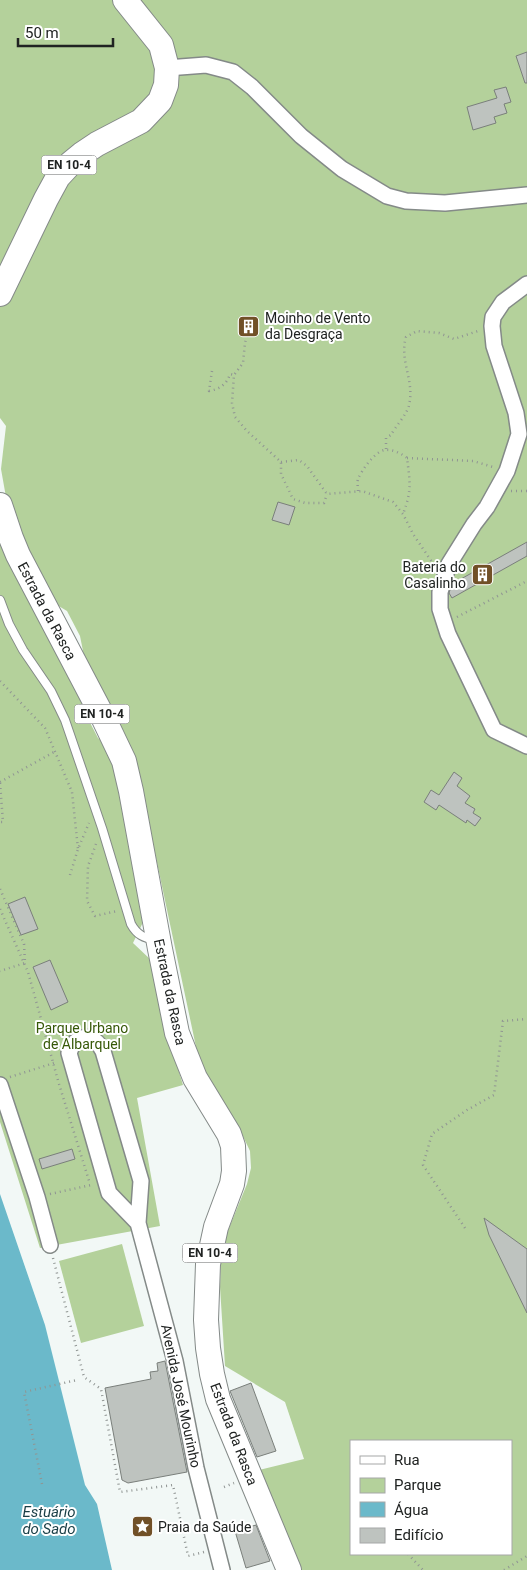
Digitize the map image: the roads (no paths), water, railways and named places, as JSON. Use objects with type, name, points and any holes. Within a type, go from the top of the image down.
[{"type":"main road","name":"EN 10-4","points":[[0,294],[58,177],[71,163],[97,144],[141,122],[160,101],[166,85],[167,68],[161,45],[125,0]]},
{"type":"main road","name":"Estrada da Rasca","points":[[0,505],[18,555],[103,717],[124,762],[129,778],[171,1008],[183,1051],[195,1078],[230,1134],[233,1146],[234,1171],[232,1184],[216,1227],[208,1264],[206,1320],[208,1348],[218,1399],[289,1570]]},
{"type":"street","points":[[167,68],[206,65],[233,72],[252,87],[301,136],[342,169],[387,196],[406,201],[445,204],[527,195]]},
{"type":"street","points":[[527,284],[503,302],[493,317],[492,326],[494,346],[516,414],[519,434],[507,471],[487,507],[449,564],[440,592],[440,609],[448,634],[494,730],[527,746]]},
{"type":"street","name":"Avenida José Mourinho","points":[[138,1223],[108,1193],[68,1053],[72,1044],[80,1038],[90,1038],[99,1042],[103,1051],[141,1181],[138,1223],[175,1361],[196,1468],[222,1570]]},
{"type":"street","points":[[4,1081],[50,1245]]},
{"type":"lane","points":[[0,600],[9,624],[23,650],[51,691],[65,720],[102,828],[131,924],[138,934],[143,937],[158,940]]},
{"type":"water","name":"Estuário do Sado","points":[[0,1194],[45,1325],[85,1485],[97,1504],[112,1570],[0,1570]]},
{"type":"place","name":"Moinho de Vento da Desgraça","points":[[249,326]]},
{"type":"place","name":"Bateria do Casalinho","points":[[482,575]]},
{"type":"place","name":"Praia da Saúde","points":[[142,1527]]},
{"type":"park label","name":"Parque Urbano de Albarquel","points":[[82,1036]]}]
